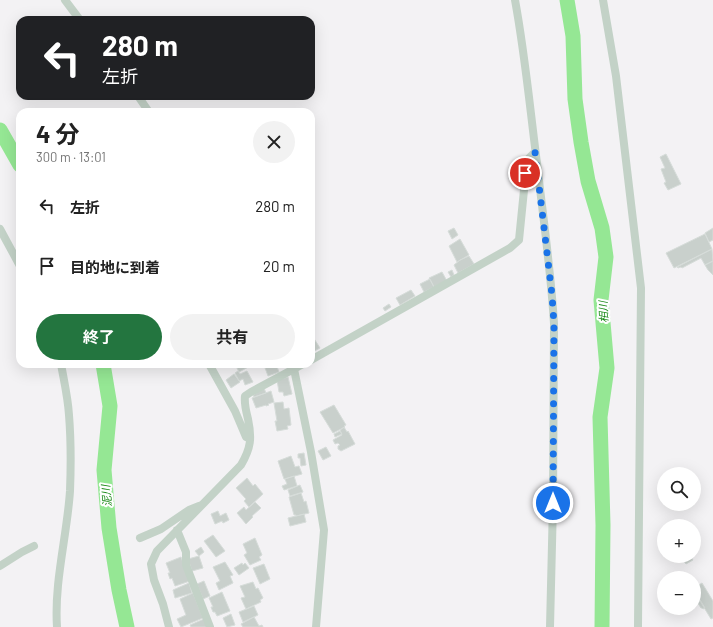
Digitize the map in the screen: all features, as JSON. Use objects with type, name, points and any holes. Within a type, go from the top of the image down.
[{"type":"street","points":[[64,0],[77,16]]},
{"type":"street","points":[[515,0],[520,27],[552,295],[554,324],[553,511],[550,627]]},
{"type":"street","points":[[603,0],[616,76],[641,288],[638,627]]},
{"type":"street","points":[[315,358],[510,248],[519,240],[527,160],[535,152]]},
{"type":"street","points":[[0,229],[16,259]]},
{"type":"street","points":[[57,627],[56,617],[70,491],[71,443],[69,413],[62,368]]},
{"type":"street","points":[[211,368],[235,411],[246,437],[251,439]]},
{"type":"street","points":[[169,627],[163,604],[154,580],[151,564],[157,551],[241,465],[248,453],[251,439],[244,404],[245,396],[294,369],[311,452],[324,530],[316,627]]},
{"type":"street","points":[[140,538],[161,529],[189,510],[203,504]]},
{"type":"street","points":[[177,530],[186,552],[186,565],[210,627]]},
{"type":"street","points":[[0,566],[34,546]]},
{"type":"building","points":[[666,154],[681,184],[668,190],[664,183],[666,182],[661,169],[665,168],[660,157]]},
{"type":"building","points":[[454,228],[458,235],[452,239],[448,231]]},
{"type":"building","points":[[713,228],[713,240],[709,242],[705,233]]},
{"type":"building","points":[[705,234],[712,249],[674,268],[666,253]]},
{"type":"building","points":[[460,239],[469,255],[457,262],[449,246]]},
{"type":"building","points":[[712,249],[713,261],[705,265],[701,258],[682,268],[677,267]]},
{"type":"building","points":[[469,256],[474,264],[458,273],[454,265],[460,260]]},
{"type":"building","points":[[713,261],[713,275],[705,265]]},
{"type":"building","points":[[452,270],[454,275],[451,277],[448,272]]},
{"type":"building","points":[[442,272],[447,281],[434,287],[429,278]]},
{"type":"building","points":[[430,279],[434,287],[424,292],[420,284]]},
{"type":"building","points":[[411,290],[415,296],[400,305],[396,298]]},
{"type":"building","points":[[389,304],[391,307],[385,311],[383,308]]},
{"type":"building","points":[[315,340],[320,348],[315,351]]},
{"type":"building","points":[[237,368],[246,368],[239,372]]},
{"type":"building","points":[[265,368],[278,368],[279,372],[268,376]]},
{"type":"building","points":[[238,371],[240,374],[247,371],[253,382],[245,385],[243,379],[239,381],[235,373]]},
{"type":"building","points":[[234,374],[240,382],[231,388],[226,380]]},
{"type":"building","points":[[288,377],[292,394],[284,396],[283,392],[279,392],[277,380]]},
{"type":"building","points":[[264,388],[266,393],[254,397],[253,395]]},
{"type":"building","points":[[271,391],[274,402],[266,406],[256,408],[252,398]]},
{"type":"building","points":[[283,402],[284,409],[289,408],[291,425],[287,426],[288,429],[277,431],[274,403]]},
{"type":"building","points":[[334,405],[346,425],[333,433],[320,412]]},
{"type":"building","points":[[344,427],[355,444],[341,451],[338,449],[338,446],[340,445],[338,443],[335,444],[333,440],[342,435],[340,430]]},
{"type":"building","points":[[340,431],[342,434],[335,437],[334,434]]},
{"type":"building","points":[[326,447],[331,456],[323,460],[318,451]]},
{"type":"building","points":[[304,453],[306,465],[301,466],[298,454]]},
{"type":"building","points":[[291,456],[295,467],[299,466],[302,474],[284,479],[278,461]]},
{"type":"building","points":[[294,476],[297,486],[284,490],[282,486],[287,484],[285,479]]},
{"type":"building","points":[[247,478],[253,486],[255,484],[263,494],[249,507],[244,501],[246,499],[236,488]]},
{"type":"building","points":[[300,485],[303,492],[290,496],[288,490]]},
{"type":"building","points":[[301,493],[304,502],[306,501],[309,513],[296,516],[294,515],[289,497]]},
{"type":"building","points":[[255,502],[261,508],[246,524],[237,513],[244,507],[246,510]]},
{"type":"building","points":[[218,511],[220,516],[226,513],[229,520],[223,523],[222,521],[215,524],[211,514]]},
{"type":"building","points":[[304,514],[306,522],[290,526],[288,518]]},
{"type":"building","points":[[213,535],[225,551],[216,557],[204,541]]},
{"type":"building","points":[[255,538],[262,555],[259,557],[261,560],[250,565],[244,555],[247,553],[243,544]]},
{"type":"building","points":[[201,547],[204,552],[199,556],[195,551]]},
{"type":"building","points":[[199,556],[203,568],[192,571],[188,559]]},
{"type":"building","points":[[181,557],[190,581],[175,586],[172,578],[170,579],[168,573],[170,573],[166,563]]},
{"type":"building","points":[[225,562],[233,575],[230,576],[233,583],[219,590],[216,583],[220,581],[213,567]]},
{"type":"building","points":[[242,563],[243,565],[245,563],[249,568],[239,575],[234,568]]},
{"type":"building","points":[[264,564],[270,579],[260,584],[253,568]]},
{"type":"building","points":[[204,581],[210,596],[203,599],[197,584]]},
{"type":"building","points":[[253,582],[263,598],[260,600],[261,602],[246,609],[241,598],[245,597],[240,586]]},
{"type":"building","points":[[189,583],[192,593],[175,598],[173,590]]},
{"type":"building","points":[[701,584],[713,601],[713,618],[711,619],[701,603]]},
{"type":"building","points":[[222,592],[230,611],[217,616],[215,612],[213,612],[211,607],[213,607],[209,598]]},
{"type":"building","points":[[193,593],[203,618],[181,627],[177,619],[186,615],[180,599]]},
{"type":"building","points":[[701,601],[705,608],[701,608]]},
{"type":"building","points":[[254,606],[258,615],[243,622],[239,612]]},
{"type":"building","points":[[231,614],[235,625],[227,627],[223,618]]},
{"type":"building","points":[[254,617],[259,626],[262,625],[263,627],[243,627],[241,624]]},
{"type":"building","points":[[204,619],[208,627],[191,627],[190,625]]},
{"type":"waterway","name":"相川","points":[[567,0],[573,36],[575,99],[581,142],[588,181],[602,228],[606,257],[601,300],[607,368],[600,417],[603,525],[602,627]]},
{"type":"waterway","name":"泥川","points":[[0,130],[16,158]]},
{"type":"waterway","name":"泥川","points":[[104,368],[110,406],[104,470],[109,528],[119,590],[127,627]]},
{"type":"route","points":[[525,173],[527,160],[535,152],[554,324],[553,503]]}]
